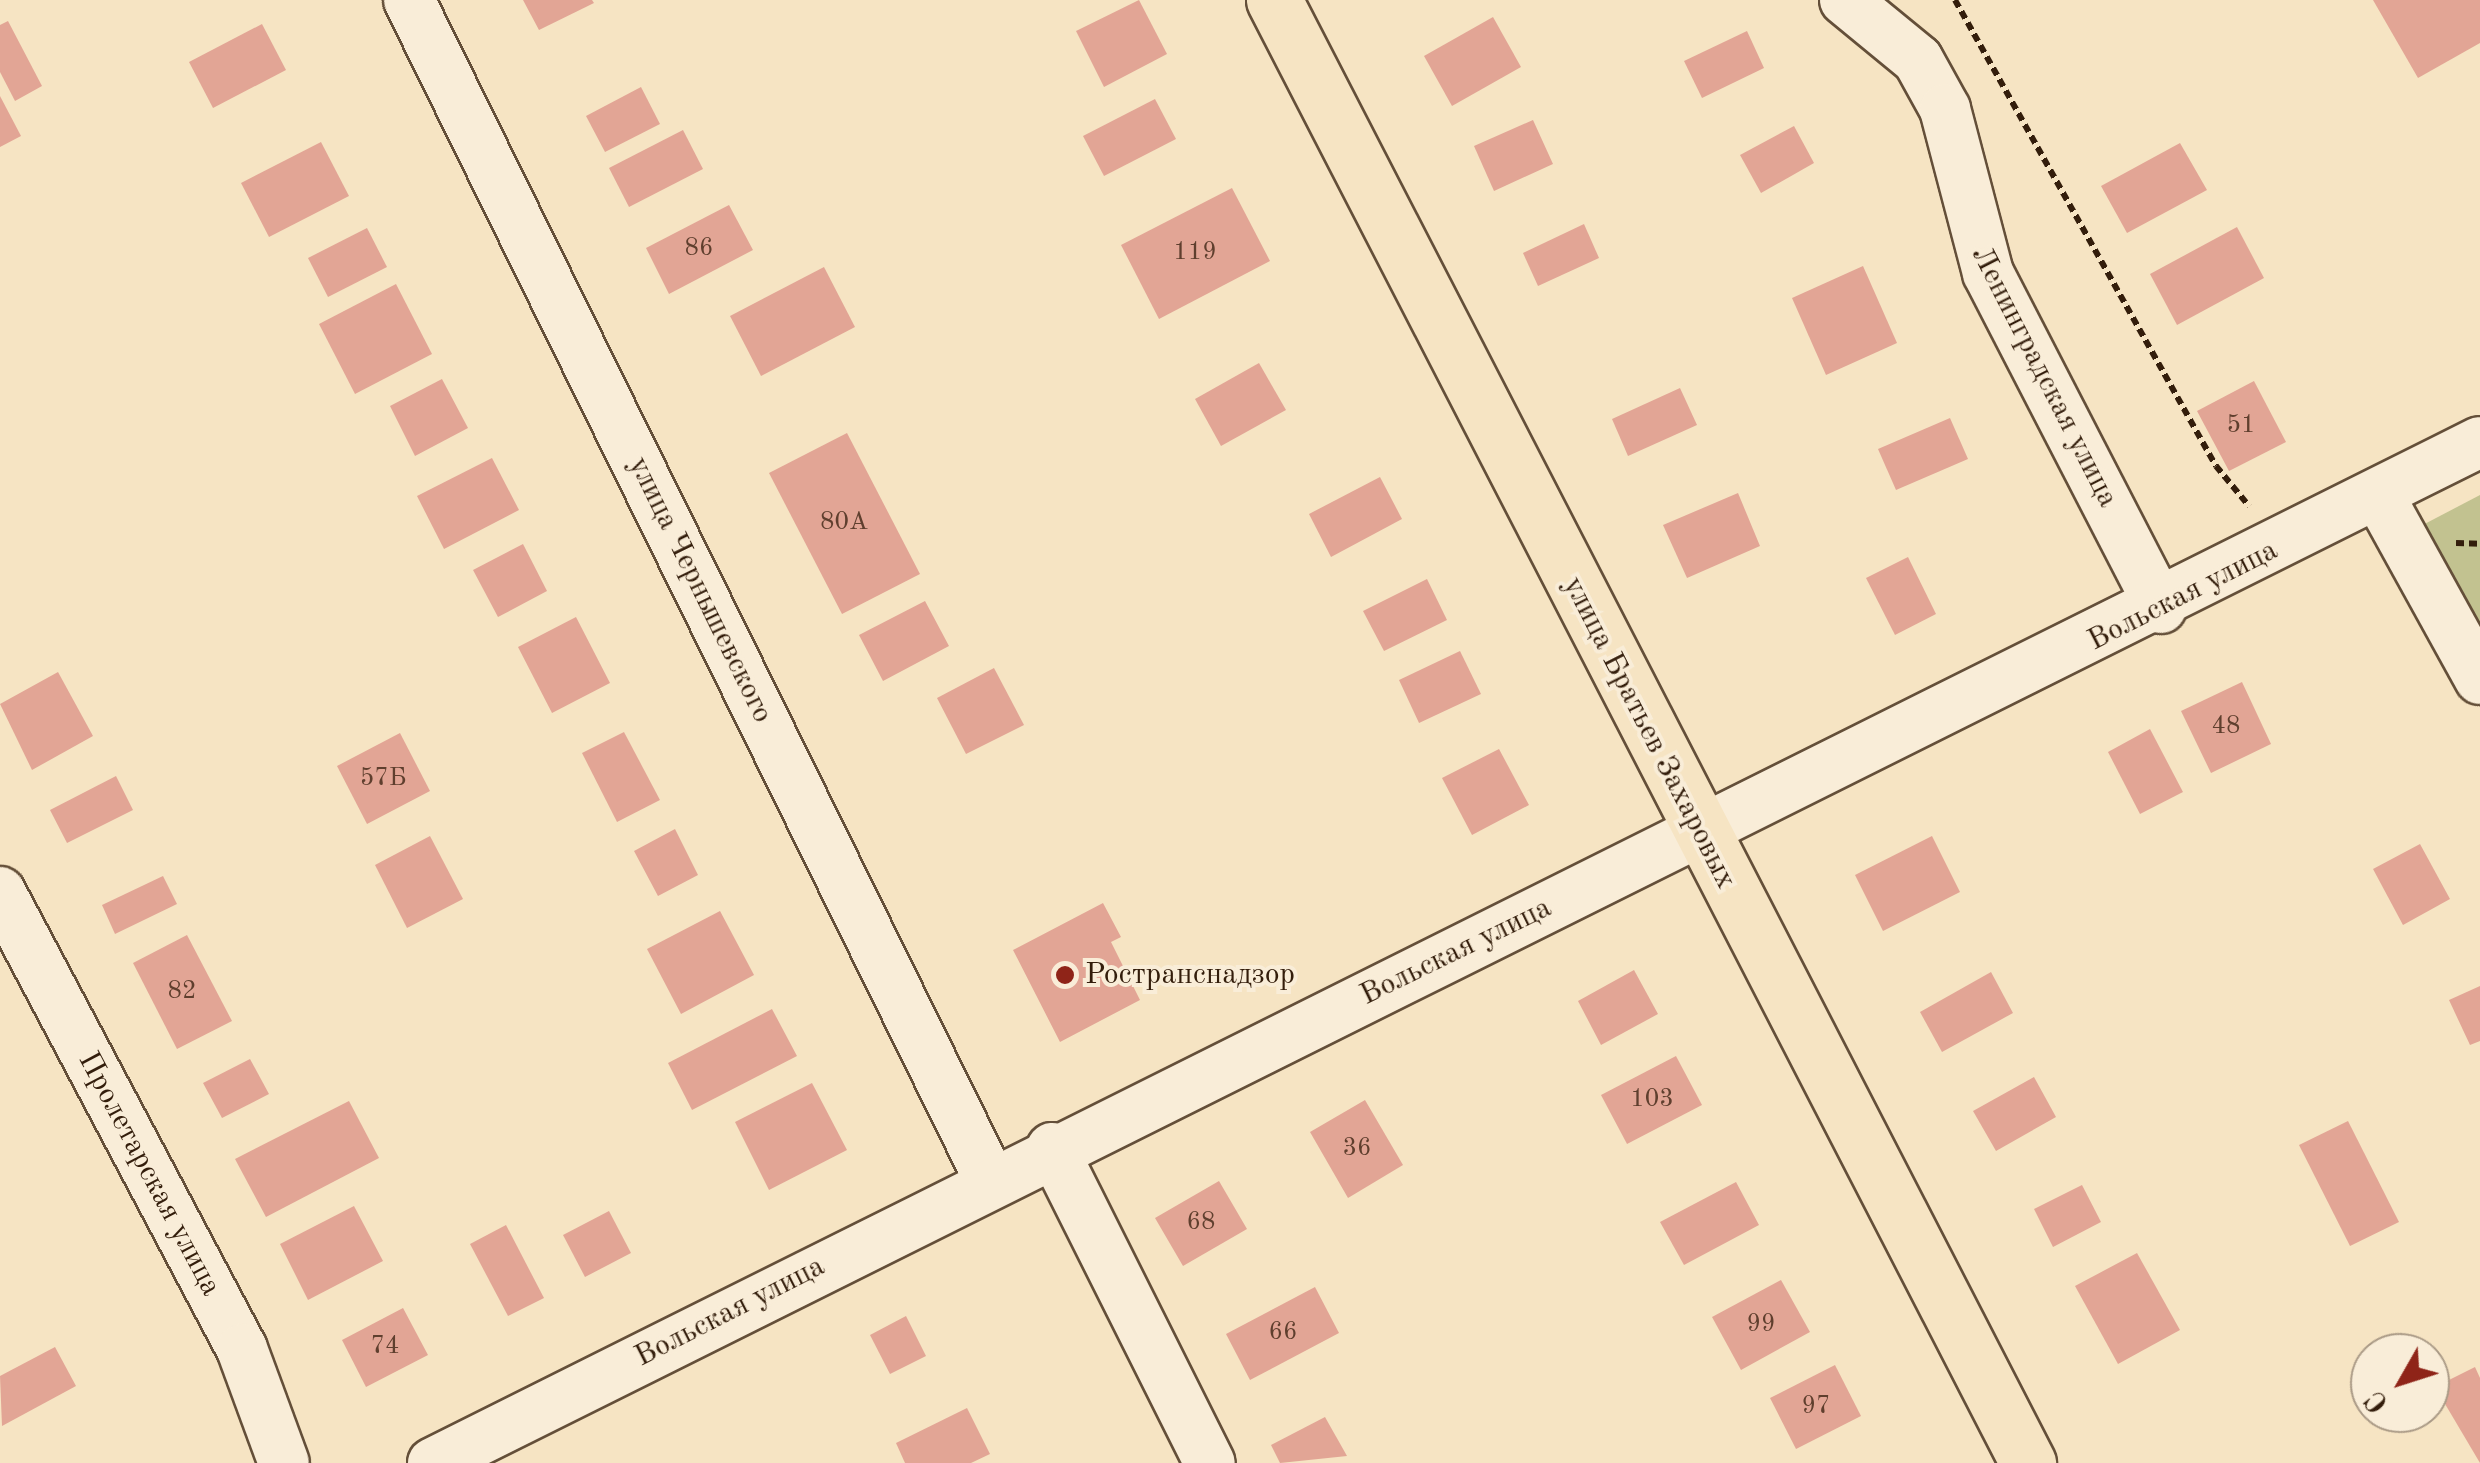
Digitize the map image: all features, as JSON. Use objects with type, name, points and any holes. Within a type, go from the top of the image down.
[{"type":"main road","name":"улица Братьев Захаровых","points":[[1274,0],[2028,1463]]},
{"type":"street","name":"улица Чернышевского","points":[[409,0],[990,1180]]},
{"type":"street","name":"Ленинградская улица","points":[[1845,0],[1918,60],[1944,109],[1988,273],[2161,608]]},
{"type":"street","name":"Вольская улица","points":[[432,1463],[1052,1148],[2161,608],[2480,442]]},
{"type":"street","points":[[2379,496],[2480,679]]},
{"type":"street","name":"Пролетарская улица","points":[[0,892],[242,1349],[284,1463]]},
{"type":"street","points":[[1052,1148],[1210,1463]]},
{"type":"path","points":[[1954,0],[2216,466],[2282,546]]},
{"type":"green space","points":[[2480,495],[2480,645],[2415,529]]},
{"type":"building","points":[[523,0],[592,0],[594,3],[539,30]]},
{"type":"building","points":[[1139,0],[1167,54],[1104,87],[1076,31]]},
{"type":"building","points":[[2373,0],[2480,0],[2480,43],[2418,78]]},
{"type":"building","points":[[1493,17],[1521,67],[1452,106],[1424,56]]},
{"type":"building","points":[[8,21],[42,86],[15,101],[0,72],[0,25]]},
{"type":"building","points":[[262,24],[286,70],[213,108],[189,62]]},
{"type":"building","points":[[1747,31],[1764,68],[1702,98],[1684,61]]},
{"type":"building","points":[[641,87],[660,124],[605,152],[586,116]]},
{"type":"building","points":[[0,96],[21,136],[0,147]]},
{"type":"building","points":[[1155,99],[1176,139],[1104,176],[1083,136]]},
{"type":"building","points":[[1533,120],[1553,164],[1494,191],[1474,146]]},
{"type":"building","points":[[1794,126],[1814,163],[1761,193],[1740,155]]},
{"type":"building","points":[[683,130],[703,169],[629,207],[609,168]]},
{"type":"building","points":[[321,142],[349,196],[269,237],[241,183]]},
{"type":"building","points":[[2180,143],[2207,190],[2127,233],[2101,186]]},
{"type":"building","points":[[1232,188],[1270,261],[1159,319],[1121,245]]},
{"type":"building","points":[[729,205],[753,250],[669,294],[646,248]]},
{"type":"building","points":[[1584,224],[1599,258],[1538,286],[1523,253]]},
{"type":"building","points":[[2237,227],[2264,278],[2177,325],[2150,274]]},
{"type":"building","points":[[367,228],[387,267],[328,297],[308,258]]},
{"type":"building","points":[[1863,266],[1897,343],[1826,375],[1792,298]]},
{"type":"building","points":[[824,267],[855,327],[761,376],[730,316]]},
{"type":"building","points":[[396,284],[432,354],[355,394],[319,324]]},
{"type":"building","points":[[1259,363],[1286,410],[1221,446],[1195,399]]},
{"type":"building","points":[[442,379],[468,428],[415,456],[390,406]]},
{"type":"building","points":[[2254,381],[2286,442],[2229,471],[2197,411]]},
{"type":"building","points":[[1680,388],[1697,425],[1628,456],[1612,419]]},
{"type":"building","points":[[1950,418],[1968,459],[1896,490],[1878,449]]},
{"type":"building","points":[[847,433],[920,574],[842,614],[769,473]]},
{"type":"building","points":[[492,458],[519,510],[444,549],[417,496]]},
{"type":"building","points":[[1380,477],[1402,519],[1331,557],[1309,514]]},
{"type":"building","points":[[1738,493],[1760,546],[1687,578],[1663,525]]},
{"type":"building","points":[[523,544],[547,591],[498,617],[473,570]]},
{"type":"building","points":[[1908,557],[1936,614],[1895,635],[1866,578]]},
{"type":"building","points":[[1427,579],[1447,620],[1384,651],[1363,611]]},
{"type":"building","points":[[925,601],[949,646],[883,681],[859,635]]},
{"type":"building","points":[[576,617],[610,683],[552,713],[518,647]]},
{"type":"building","points":[[1460,651],[1481,694],[1419,723],[1399,680]]},
{"type":"building","points":[[994,668],[1024,725],[966,754],[937,698]]},
{"type":"building","points":[[58,672],[93,736],[32,770],[0,704]]},
{"type":"building","points":[[2242,682],[2271,744],[2211,773],[2181,711]]},
{"type":"building","points":[[2150,729],[2183,792],[2140,814],[2108,752]]},
{"type":"building","points":[[624,732],[660,800],[617,822],[582,753]]},
{"type":"building","points":[[400,733],[430,791],[367,824],[337,766]]},
{"type":"building","points":[[1499,749],[1529,805],[1472,835],[1442,778]]},
{"type":"building","points":[[116,776],[133,810],[67,843],[50,810]]},
{"type":"building","points":[[675,829],[698,875],[658,896],[634,851]]},
{"type":"building","points":[[430,836],[463,899],[407,928],[375,865]]},
{"type":"building","points":[[1932,836],[1960,892],[1883,931],[1855,875]]},
{"type":"building","points":[[2420,844],[2450,899],[2403,925],[2373,869]]},
{"type":"building","points":[[163,876],[177,904],[115,934],[102,905]]},
{"type":"building","points":[[1103,903],[1121,937],[1111,942],[1140,1000],[1060,1042],[1013,950]]},
{"type":"building","points":[[720,911],[754,975],[681,1014],[647,949]]},
{"type":"building","points":[[187,935],[232,1021],[177,1049],[133,963]]},
{"type":"building","points":[[1634,970],[1658,1014],[1601,1045],[1578,1001]]},
{"type":"building","points":[[1991,972],[2013,1013],[1942,1052],[1920,1012]]},
{"type":"building","points":[[2480,986],[2480,1041],[2470,1045],[2449,1000]]},
{"type":"building","points":[[772,1009],[797,1056],[692,1110],[668,1063]]},
{"type":"building","points":[[1676,1056],[1702,1105],[1627,1144],[1601,1095]]},
{"type":"building","points":[[250,1059],[269,1094],[222,1118],[203,1083]]},
{"type":"building","points":[[2034,1077],[2056,1117],[1996,1151],[1973,1111]]},
{"type":"building","points":[[812,1083],[847,1150],[769,1190],[735,1122]]},
{"type":"building","points":[[1365,1100],[1403,1165],[1348,1198],[1310,1132]]},
{"type":"building","points":[[349,1101],[379,1158],[266,1217],[235,1159]]},
{"type":"building","points":[[2348,1121],[2399,1222],[2350,1246],[2299,1145]]},
{"type":"building","points":[[1219,1181],[1247,1229],[1183,1266],[1155,1218]]},
{"type":"building","points":[[1736,1182],[1759,1225],[1684,1265],[1660,1222]]},
{"type":"building","points":[[2082,1185],[2101,1222],[2053,1247],[2034,1209]]},
{"type":"building","points":[[354,1206],[383,1261],[308,1300],[280,1244]]},
{"type":"building","points":[[609,1211],[631,1253],[585,1277],[563,1235]]},
{"type":"building","points":[[506,1225],[544,1298],[508,1316],[470,1244]]},
{"type":"building","points":[[2137,1253],[2180,1330],[2118,1364],[2075,1286]]},
{"type":"building","points":[[1781,1280],[1810,1332],[1741,1370],[1712,1317]]},
{"type":"building","points":[[1315,1287],[1339,1333],[1250,1380],[1226,1334]]},
{"type":"building","points":[[403,1308],[428,1355],[366,1387],[342,1340]]},
{"type":"building","points":[[906,1316],[926,1356],[890,1374],[870,1335]]},
{"type":"building","points":[[55,1347],[76,1386],[2,1426],[0,1376]]},
{"type":"building","points":[[1835,1365],[1861,1416],[1796,1449],[1770,1398]]},
{"type":"building","points":[[2475,1367],[2480,1378],[2480,1463],[2450,1412],[2450,1380]]},
{"type":"building","points":[[967,1408],[990,1454],[971,1463],[905,1463],[896,1443]]},
{"type":"building","points":[[1325,1417],[1347,1456],[1280,1463],[1271,1445]]},
{"type":"place","name":"Ространснадзор","points":[[1065,975]]}]
